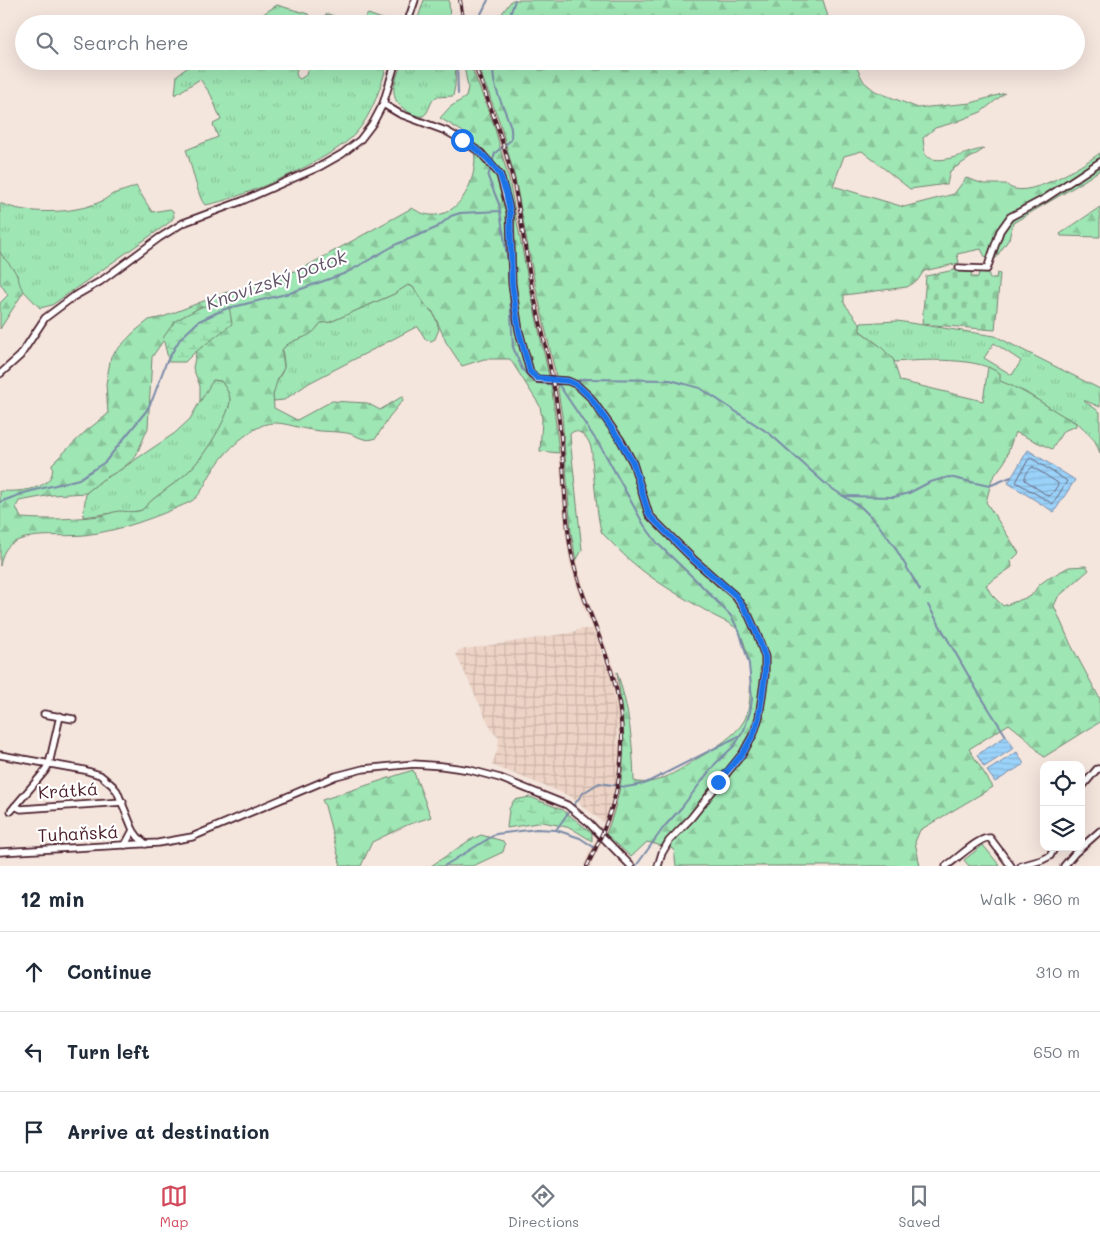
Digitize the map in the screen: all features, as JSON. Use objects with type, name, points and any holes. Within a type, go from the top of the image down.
[{"type":"street","points":[[410,15],[415,0]]},
{"type":"street","points":[[0,374],[20,356],[45,318],[73,297],[101,281],[159,238],[183,223],[242,201],[319,167],[342,154],[360,140],[373,123],[383,104],[393,70]]},
{"type":"street","points":[[383,104],[400,114],[446,131],[462,140],[481,153],[500,175],[510,212],[512,284],[519,331],[530,372],[537,378],[568,381],[577,385],[590,397],[620,440],[633,463],[649,515],[693,559],[736,596],[749,616],[757,634],[765,657],[765,675],[759,717],[754,733],[743,753],[691,818],[669,841],[662,853],[658,866]]},
{"type":"street","points":[[959,268],[987,269],[1000,231],[1010,217],[1044,199],[1100,162]]},
{"type":"street","points":[[44,714],[73,719]]},
{"type":"street","points":[[49,764],[60,716]]},
{"type":"street","points":[[0,755],[84,770],[100,775],[112,785],[123,802],[133,830],[146,844]]},
{"type":"street","name":"Krátká","points":[[11,811],[49,764]]},
{"type":"street","name":"Tuhaňská","points":[[0,852],[146,844],[192,837],[336,776],[363,769],[414,764],[470,770],[500,778],[567,805],[588,822],[630,865]]},
{"type":"street","points":[[1085,783],[1096,769],[1100,769]]},
{"type":"street","name":"Krátká","points":[[15,806],[20,809],[123,802]]},
{"type":"street","points":[[125,845],[133,830]]},
{"type":"street","points":[[1085,843],[1100,831]]},
{"type":"street","points":[[946,866],[979,839],[987,837],[990,838],[1011,866]]},
{"type":"street","points":[[1021,866],[1042,860],[1050,856],[1052,851]]},
{"type":"street","points":[[1064,866],[1076,851]]},
{"type":"shaded area","points":[[472,70],[479,70],[500,123],[515,178],[558,389],[566,452],[571,532],[576,561],[586,595],[611,660],[621,693],[625,737],[620,791],[610,826],[590,866],[583,866],[604,823],[612,800],[616,778],[619,737],[614,694],[605,662],[580,598],[570,562],[565,533],[552,390],[529,285],[515,205],[500,144]]},
{"type":"shaded area","points":[[581,629],[592,629],[610,677],[617,715],[618,752],[616,778],[612,800],[604,823],[570,796],[492,765],[498,748],[499,738],[492,731],[456,654],[459,650],[570,633]]},
{"type":"green space","points":[[424,0],[449,0],[450,15],[419,15]]},
{"type":"green space","points":[[512,0],[823,0],[827,15],[501,15]]},
{"type":"green space","points":[[277,5],[309,15],[262,15]]},
{"type":"green space","points":[[184,70],[297,70],[297,77],[300,79],[306,75],[308,70],[385,70],[367,118],[355,134],[344,144],[307,166],[262,187],[220,202],[205,205],[202,201],[186,150],[218,137],[213,124],[221,120],[211,95],[200,79],[175,95],[177,75]]},
{"type":"green space","points":[[399,70],[456,70],[453,96],[436,97],[423,116],[411,113],[399,104],[394,93],[395,80]]},
{"type":"green space","points":[[465,70],[473,70],[494,125],[509,180],[552,390],[559,453],[540,451],[542,419],[540,406],[510,359],[484,359],[462,366],[446,342],[433,312],[426,306],[413,287],[408,285],[394,294],[330,322],[321,323],[309,335],[285,346],[282,350],[284,368],[278,378],[273,395],[274,408],[297,420],[332,401],[367,403],[380,410],[403,396],[403,400],[389,417],[376,438],[368,440],[347,433],[316,431],[281,423],[263,425],[247,434],[226,453],[194,500],[125,527],[84,535],[42,536],[19,540],[5,550],[0,566],[0,491],[26,490],[43,485],[49,480],[52,473],[52,464],[86,431],[108,414],[106,384],[111,356],[134,332],[149,320],[163,317],[224,293],[260,284],[305,267],[412,208],[424,214],[434,215],[444,213],[453,208],[467,191],[471,180],[475,157],[473,138],[440,118],[450,107],[466,97],[468,87]],"holes":[[[163,341],[198,343],[193,368],[200,386],[200,402],[213,380],[221,381],[229,393],[230,402],[225,418],[215,436],[192,468],[180,479],[139,511],[119,511],[100,516],[70,518],[21,518],[16,507],[19,501],[52,495],[86,493],[135,458],[148,428],[152,357]]]},
{"type":"green space","points":[[479,70],[858,70],[864,82],[875,91],[918,108],[971,103],[1005,93],[981,112],[935,128],[923,138],[925,155],[931,159],[946,159],[984,149],[950,171],[947,184],[910,189],[862,151],[844,156],[833,186],[904,207],[954,194],[966,178],[984,184],[1006,184],[1014,189],[1039,186],[1081,166],[1100,153],[1100,170],[1013,223],[1009,239],[990,266],[981,249],[957,254],[959,263],[924,271],[917,281],[907,287],[844,295],[844,303],[860,324],[860,331],[880,346],[893,359],[900,381],[983,401],[988,367],[1000,373],[1000,381],[1029,395],[1076,423],[1076,426],[1063,431],[1052,449],[1015,432],[1005,461],[992,479],[986,502],[1019,553],[1011,561],[1012,567],[986,585],[991,594],[1003,606],[1031,596],[1039,585],[1069,567],[1086,566],[1089,570],[1058,597],[1054,606],[1071,645],[1100,699],[1100,722],[1044,757],[1024,736],[1009,724],[969,749],[993,787],[920,830],[915,842],[920,866],[676,866],[674,849],[647,842],[631,857],[606,834],[619,793],[624,754],[624,735],[617,672],[630,726],[634,781],[642,782],[651,782],[668,776],[712,750],[735,732],[744,721],[750,701],[750,674],[746,648],[737,629],[650,576],[602,533],[597,510],[591,449],[586,437],[574,431],[570,434],[582,550],[576,561],[571,532],[562,416],[555,371],[535,284],[515,178],[500,123]]},
{"type":"green space","points":[[136,186],[152,212],[170,209],[173,211],[174,217],[170,222],[52,305],[40,308],[19,286],[17,275],[4,261],[0,252],[0,203],[23,210],[64,211],[89,206],[113,194]]},
{"type":"green space","points":[[1100,207],[1100,237],[1061,236],[1060,234]]},
{"type":"green space","points":[[0,252],[14,270],[24,291],[0,329],[0,303],[8,295],[0,283]]},
{"type":"green space","points":[[959,269],[972,270],[971,277],[978,277],[979,272],[989,273],[989,278],[996,278],[997,273],[1000,274],[995,330],[922,324],[926,276]]},
{"type":"green space","points":[[408,285],[413,287],[424,304],[434,314],[439,329],[435,339],[431,341],[426,340],[418,327],[416,327],[309,383],[284,400],[274,401],[273,391],[284,366],[282,350],[285,346],[313,332],[321,323],[330,322],[394,294]]},
{"type":"green space","points":[[228,300],[232,324],[185,362],[169,362],[163,338],[175,321],[201,307]]},
{"type":"green space","points":[[897,321],[995,336],[1100,389],[1100,407],[1084,401],[1100,412],[1100,453],[1095,441],[1080,425],[1025,392],[999,381],[1000,375],[992,369],[966,362],[895,362],[880,346],[859,330],[861,323]],"holes":[[[994,343],[1021,361],[1012,375],[984,358]]]},
{"type":"green space","points":[[212,380],[221,381],[230,396],[228,409],[215,436],[192,468],[142,510],[83,517],[86,493],[102,480],[175,433],[190,419]]},
{"type":"green space","points":[[413,770],[431,817],[407,825],[372,842],[361,866],[341,866],[322,800]]},
{"type":"green space","points":[[530,797],[563,810],[592,833],[592,841],[571,828],[543,822],[507,828],[509,809],[514,800]]},
{"type":"green space","points":[[481,835],[503,841],[505,845],[503,852],[473,866],[431,866],[470,840]]},
{"type":"green space","points":[[983,845],[1000,866],[969,866],[964,860]]},
{"type":"water","points":[[1028,450],[1075,480],[1054,512],[1008,483]]},
{"type":"water","points":[[1006,736],[1014,748],[984,767],[977,755]]},
{"type":"water","points":[[1017,752],[1024,764],[995,782],[987,771]]},
{"type":"waterway","points":[[480,15],[488,0]]},
{"type":"waterway","name":"Knovízský potok","points":[[510,15],[515,0]]},
{"type":"waterway","points":[[457,70],[458,94]]},
{"type":"waterway","name":"Knovízský potok","points":[[0,502],[24,493],[79,479],[105,462],[147,410],[166,363],[180,339],[199,321],[225,309],[290,293],[346,273],[397,244],[436,228],[451,216],[460,213],[500,211],[488,177],[495,153],[511,140],[511,127],[495,85],[493,70]]},
{"type":"waterway","points":[[500,211],[508,263],[513,347],[522,369],[537,383],[559,385],[604,452],[644,525],[658,544],[731,616],[740,633],[749,664],[752,699],[744,730],[735,745],[715,764],[664,827],[636,866]]},
{"type":"waterway","points":[[574,382],[583,379],[670,380],[700,388],[770,434],[828,486],[862,508],[877,523],[893,544],[920,590]]},
{"type":"waterway","points":[[843,496],[894,497],[909,493],[930,482],[949,477],[989,486],[1011,477]]},
{"type":"waterway","points":[[928,605],[975,687],[1006,736]]},
{"type":"waterway","points":[[573,806],[583,793],[599,783],[626,787],[644,784],[739,736]]},
{"type":"waterway","points":[[444,866],[496,834],[537,829],[556,830],[570,810]]},
{"type":"waterway","points":[[556,830],[580,838],[595,848]]},
{"type":"railway","points":[[460,0],[462,15]]},
{"type":"railway","points":[[476,70],[500,135],[516,193],[532,287],[550,366],[562,447],[568,534],[571,551],[579,583],[608,661],[619,706],[622,753],[617,787],[608,819],[587,866]]},
{"type":"route","points":[[462,140],[481,153],[490,162],[500,175],[506,193],[510,212],[512,284],[519,331],[530,372],[537,378],[544,380],[568,381],[577,385],[590,397],[620,440],[633,463],[649,515],[693,559],[736,596],[749,616],[757,634],[765,657],[765,675],[759,717],[754,733],[743,753],[718,782]]}]
